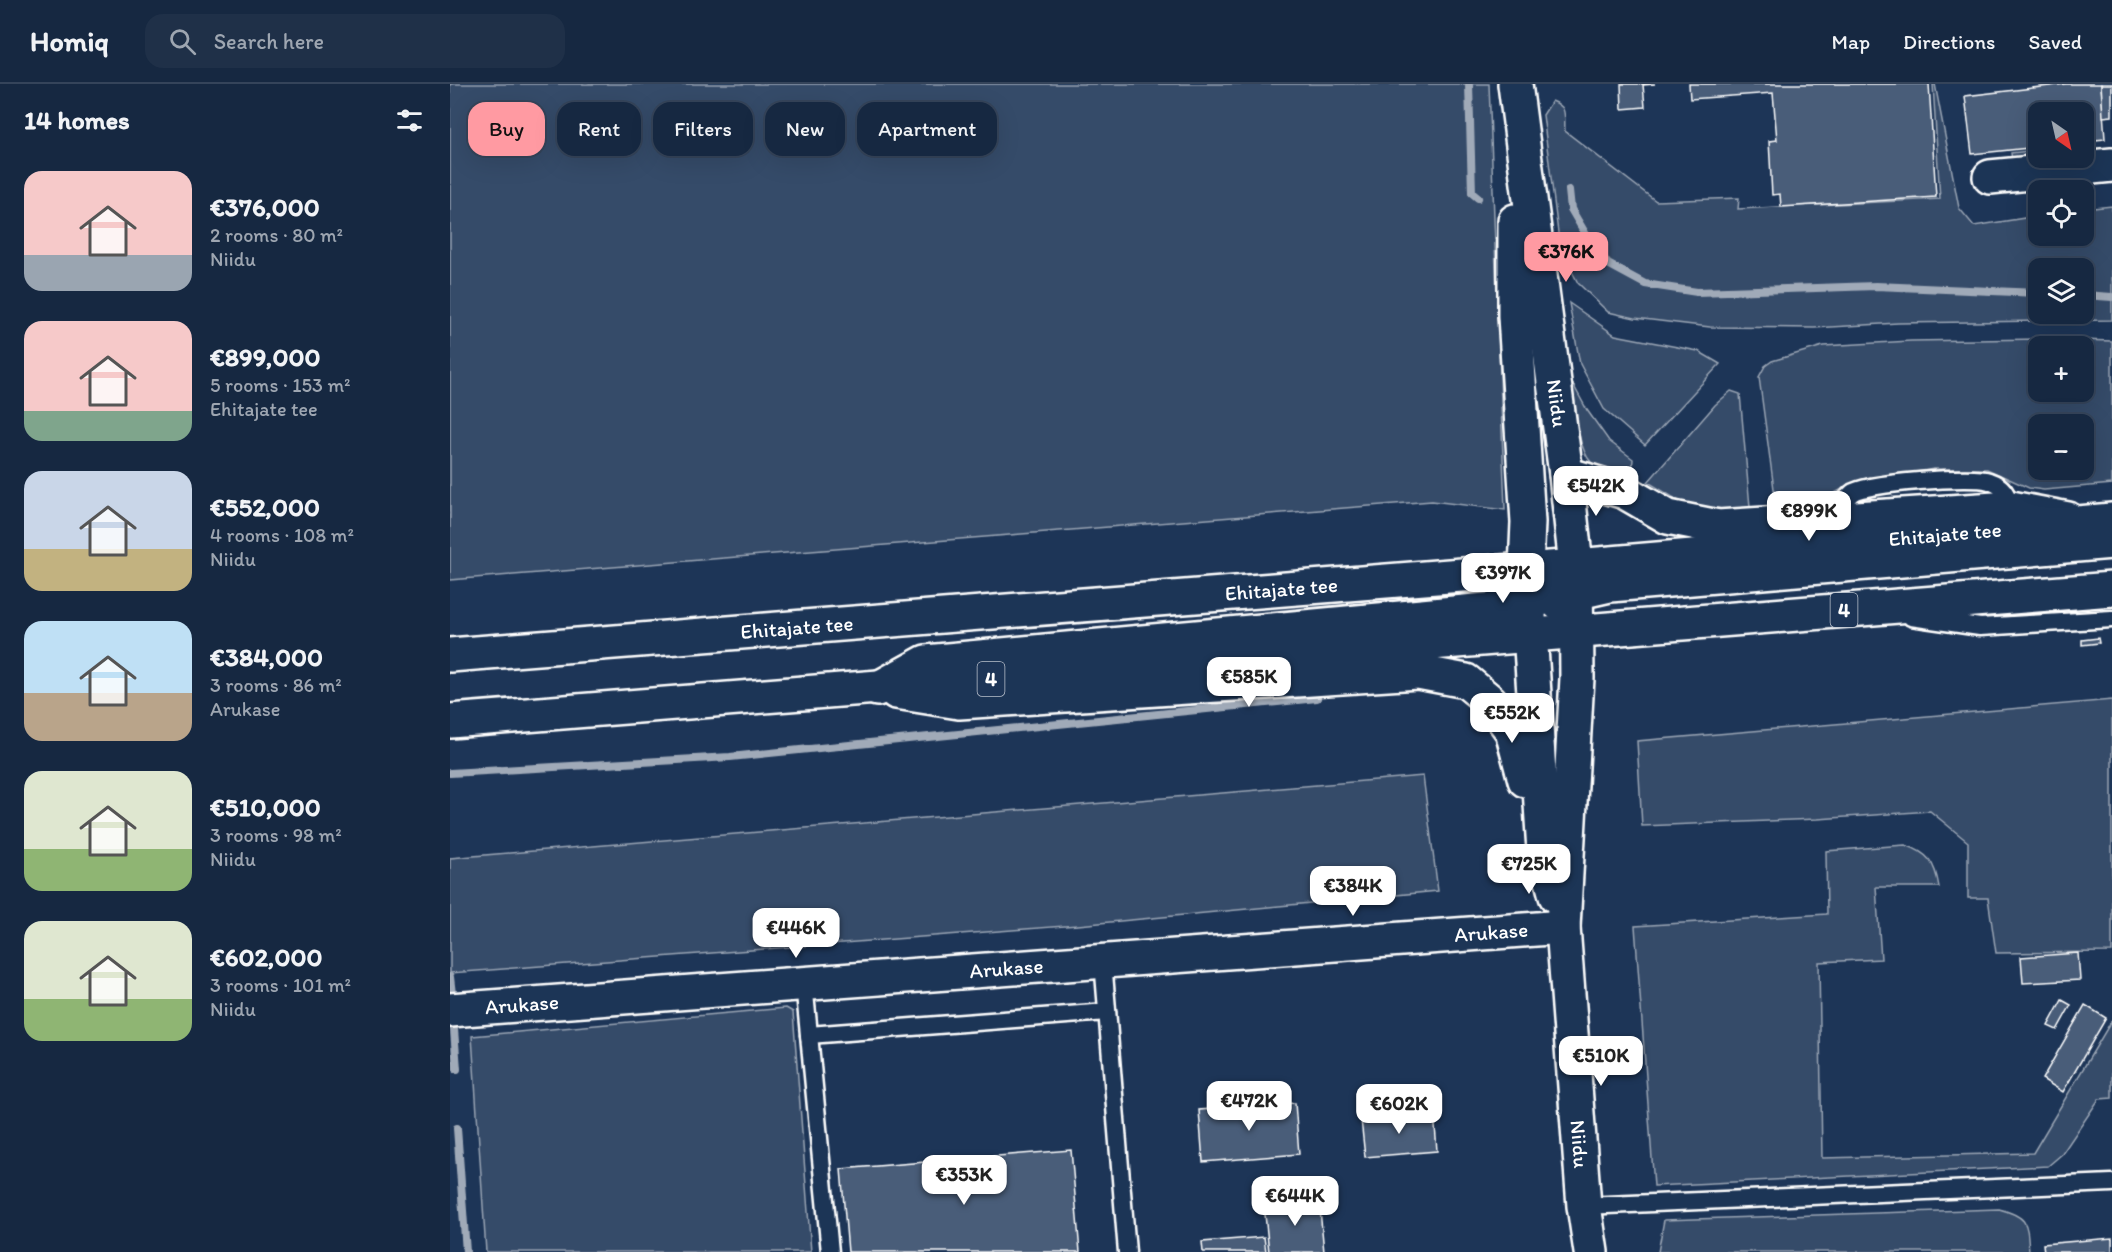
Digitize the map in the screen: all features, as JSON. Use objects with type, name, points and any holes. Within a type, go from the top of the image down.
[{"type":"main road","name":"Niidu","points":[[1515,91],[1566,474],[1575,579],[1578,678],[1563,927],[1584,1206],[1591,1252]]},
{"type":"main road","name":"Niidu","points":[[1515,91],[1515,316],[1528,522],[1526,569],[1544,851],[1563,927]]},
{"type":"main road","points":[[1990,177],[2112,165]]},
{"type":"main road","points":[[1566,474],[1625,492],[1668,517],[1718,527],[2011,508],[2099,521]]},
{"type":"main road","name":"Ehitajate tee","points":[[450,655],[1526,569],[1575,579],[2099,521]]},
{"type":"main road","points":[[1530,620],[1575,579],[1610,585],[2112,542]]},
{"type":"main road","name":"4","points":[[450,722],[877,689],[1530,620],[1576,631],[2112,589]]},
{"type":"main road","points":[[877,689],[959,702],[1418,672],[1466,681],[1490,701],[1512,731],[1544,851]]},
{"type":"main road","name":"Arukase","points":[[450,1010],[1563,927]]},
{"type":"lane","points":[[1856,609],[1980,627],[2112,620]]},
{"type":"lane","points":[[1103,961],[1127,1252]]},
{"type":"lane","points":[[804,984],[830,1252]]},
{"type":"lane","points":[[809,1035],[1107,1012]]},
{"type":"lane","points":[[1584,1206],[2112,1183]]},
{"type":"shaded area","points":[[450,84],[1489,84],[1505,510],[1432,501],[450,580]]},
{"type":"shaded area","points":[[1933,84],[1935,84],[1959,208],[1974,226],[2028,218],[2028,246],[2094,246],[2094,208],[2112,206],[2112,320],[2094,320],[2094,258],[2028,258],[2028,321],[1898,323],[1814,328],[1710,327],[1635,318],[1608,312],[1578,283],[1560,248],[1543,115],[1552,101],[1561,106],[1564,112],[1565,131],[1656,201],[1739,198],[1738,209],[1940,199]]},
{"type":"shaded area","points":[[2028,151],[2028,162],[2013,168],[2011,153]]},
{"type":"shaded area","points":[[1569,303],[1615,335],[1698,351],[1720,364],[1645,445],[1604,409],[1580,364]]},
{"type":"shaded area","points":[[2028,339],[2028,402],[2094,402],[2094,340],[2112,341],[2112,484],[2044,490],[2029,488],[1987,469],[1934,469],[1855,482],[1820,501],[1776,504],[1759,377],[1765,366],[1772,361],[1823,346],[1911,341]]},
{"type":"shaded area","points":[[1569,377],[1587,410],[1609,441],[1633,459],[1632,471],[1626,478],[1599,468],[1586,455],[1579,434]]},
{"type":"shaded area","points":[[1731,391],[1740,394],[1750,507],[1740,508],[1740,514],[1692,509],[1648,482],[1715,405]]},
{"type":"shaded area","points":[[2112,700],[2112,952],[1996,953],[1988,898],[1968,898],[1968,842],[1930,811],[1818,819],[1642,826],[1637,741]]},
{"type":"shaded area","points":[[1423,776],[1438,891],[1078,925],[450,973],[450,858]]},
{"type":"shaded area","points":[[1905,845],[1930,860],[1939,887],[1876,887],[1881,959],[1819,962],[1822,1158],[2033,1153],[2112,1020],[2112,1098],[2099,1099],[2062,1154],[2048,1166],[1654,1186],[1635,926],[1827,914],[1826,851]]},
{"type":"shaded area","points":[[786,1008],[793,1012],[811,1252],[486,1252],[472,1036]]},
{"type":"shaded area","points":[[1999,1209],[2021,1218],[2027,1228],[2029,1252],[1658,1252],[1664,1220]]},
{"type":"building","points":[[1621,84],[1655,84],[1643,85],[1645,107],[1622,109]]},
{"type":"building","points":[[1689,84],[1929,84],[1936,197],[1781,207],[1780,194],[1772,195],[1769,141],[1777,140],[1773,93],[1690,99]]},
{"type":"building","points":[[2066,84],[2101,84],[2105,139],[2094,140],[2094,102],[2028,102],[2028,148],[1972,154],[1965,96]]},
{"type":"building","points":[[2101,84],[2112,84],[2112,116],[2103,117]]},
{"type":"building","points":[[2098,638],[2099,643],[2082,645],[2082,640]]},
{"type":"building","points":[[2078,953],[2080,980],[2023,983],[2021,957]]},
{"type":"building","points":[[2062,1000],[2071,1005],[2057,1030],[2048,1026]]},
{"type":"building","points":[[2085,1005],[2106,1018],[2063,1092],[2042,1079]]},
{"type":"building","points":[[1295,1103],[1299,1154],[1203,1162],[1199,1110]]},
{"type":"building","points":[[1434,1113],[1437,1151],[1365,1157],[1361,1119]]},
{"type":"building","points":[[1071,1150],[1080,1252],[848,1252],[841,1169]]},
{"type":"building","points":[[1319,1199],[1324,1252],[1269,1252],[1264,1205]]},
{"type":"building","points":[[1264,1237],[1266,1252],[1203,1252],[1202,1242]]},
{"type":"building","points":[[2112,1238],[2112,1252],[2044,1252],[2043,1244]]},
{"type":"waterway","points":[[1469,84],[1472,193],[1478,198]]},
{"type":"waterway","points":[[1569,190],[1571,209],[1588,238],[1608,264],[1645,284],[1697,292],[1876,286],[2028,293]]},
{"type":"waterway","points":[[2094,296],[2112,297]]},
{"type":"waterway","points":[[450,773],[730,757],[1317,698]]},
{"type":"waterway","points":[[450,977],[452,994]]},
{"type":"waterway","points":[[454,1029],[457,1069]]},
{"type":"waterway","points":[[457,1128],[466,1252]]}]
